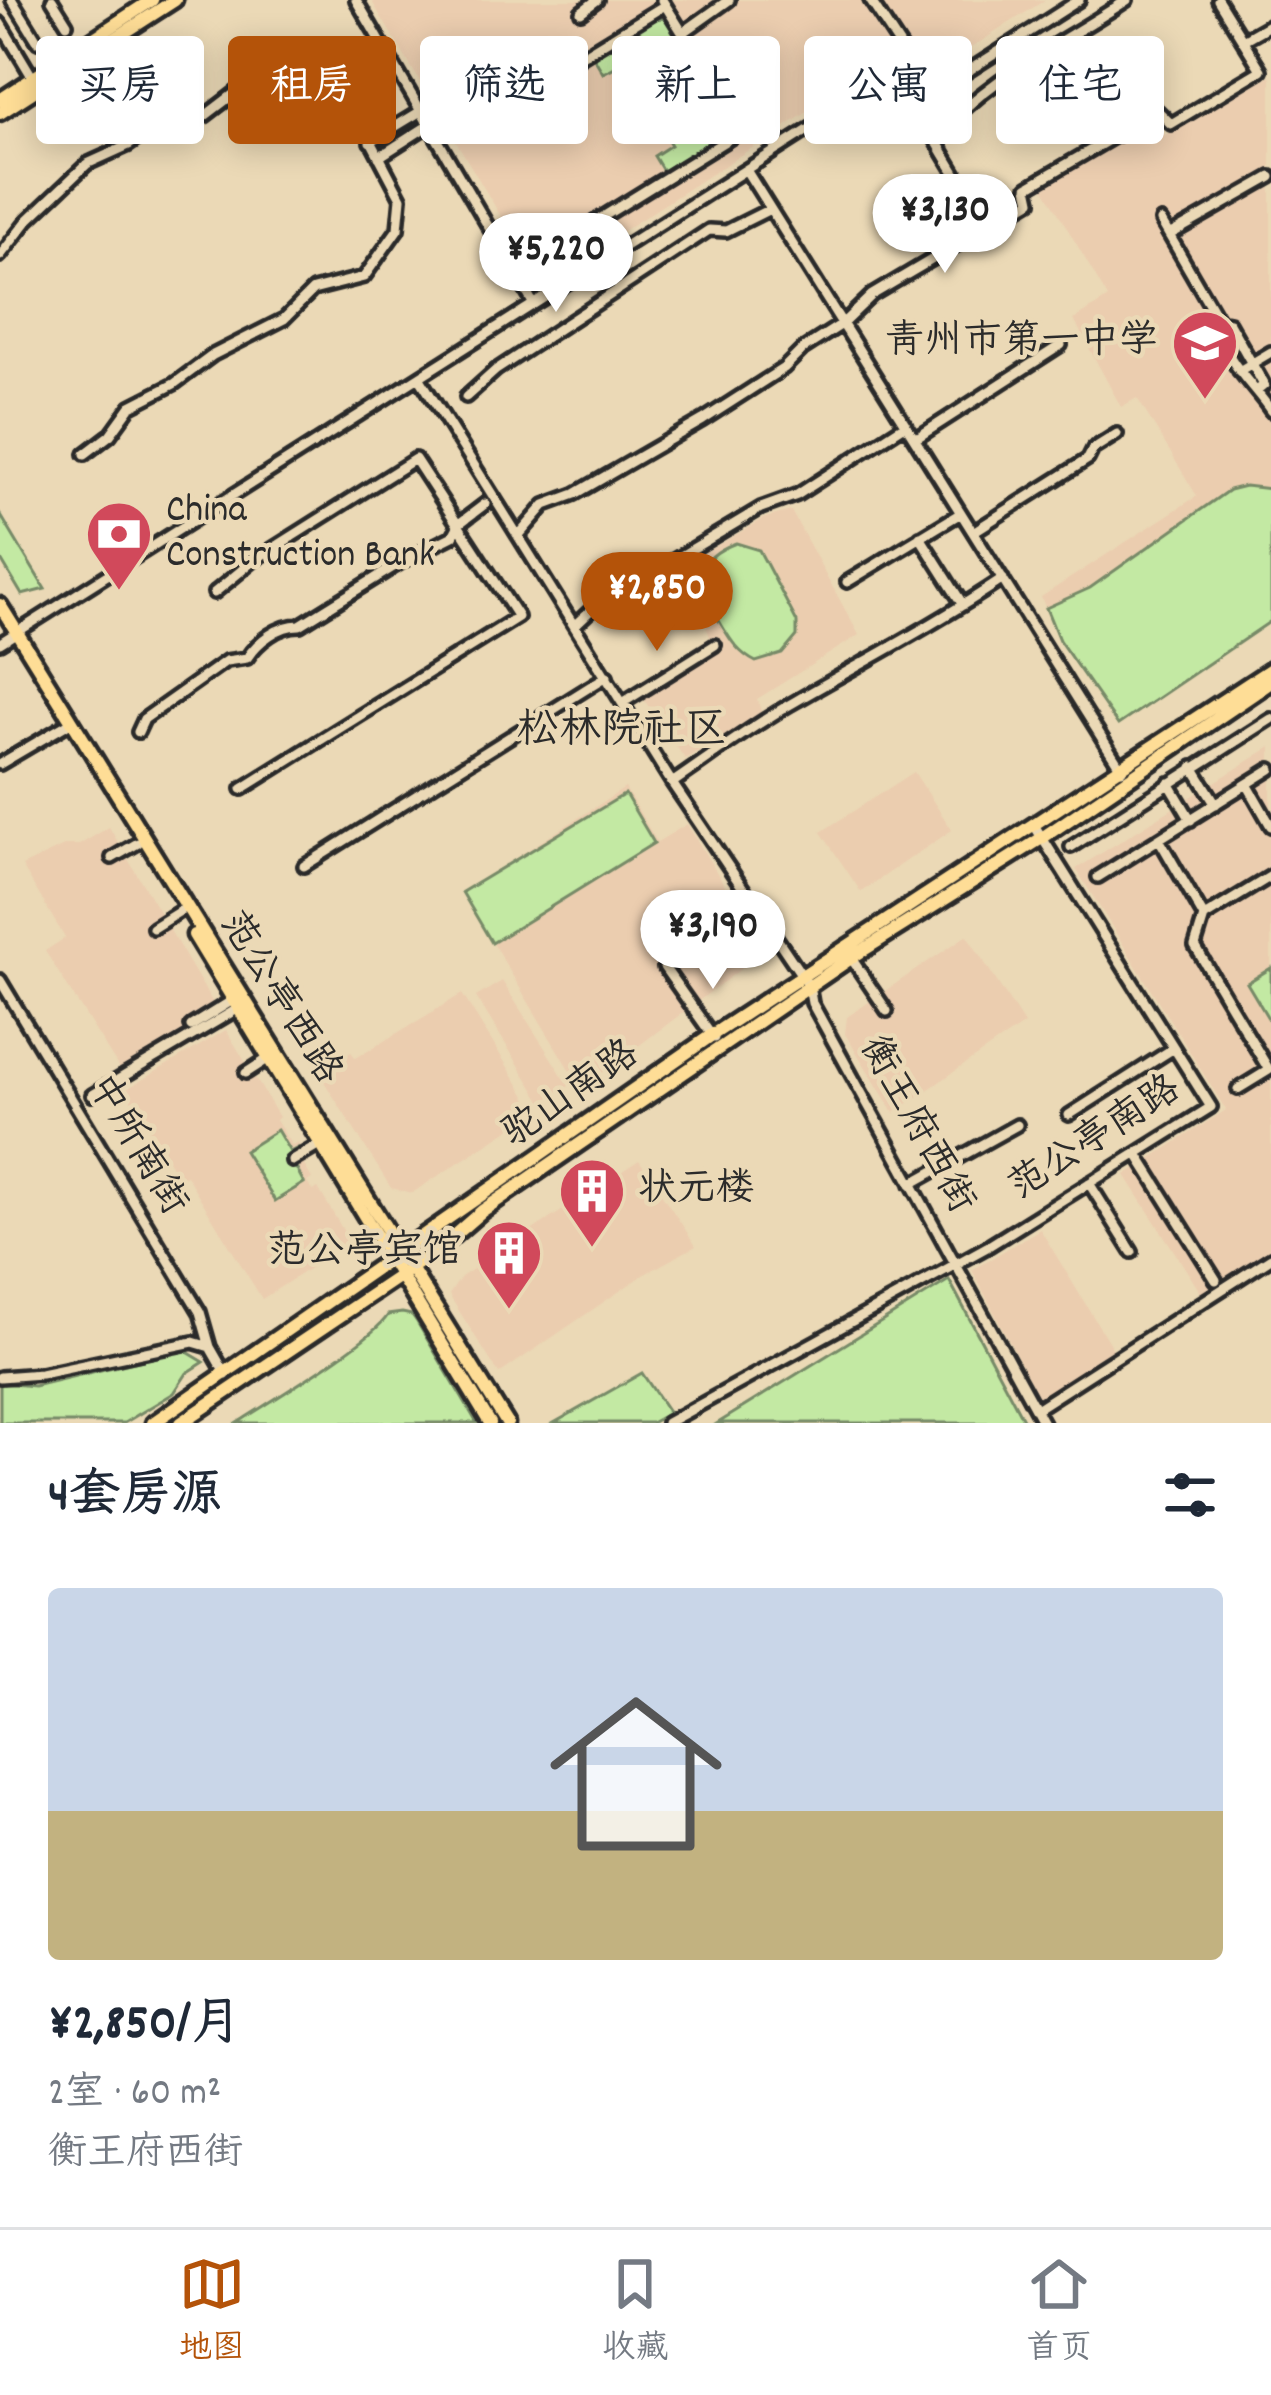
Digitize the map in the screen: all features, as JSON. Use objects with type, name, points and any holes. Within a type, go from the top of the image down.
[{"type":"main road","points":[[0,100],[152,0]]},
{"type":"main road","points":[[0,113],[175,0]]},
{"type":"main road","name":"范公亭西路","points":[[0,605],[10,637],[321,1144],[396,1255]]},
{"type":"main road","name":"范公亭西路","points":[[0,616],[406,1271],[507,1423]]},
{"type":"main road","name":"驼山南路","points":[[153,1423],[712,1035],[851,958],[1042,838],[1271,668]]},
{"type":"main road","name":"驼山南路","points":[[186,1420],[406,1271],[482,1211],[721,1048],[805,981],[1034,825],[1271,682]]},
{"type":"main road","name":"范公亭西路","points":[[406,1271],[490,1423]]},
{"type":"street","points":[[12,0],[36,39]]},
{"type":"street","points":[[52,0],[67,24]]},
{"type":"street","points":[[356,0],[420,109]]},
{"type":"street","points":[[580,12],[597,0]]},
{"type":"street","points":[[684,32],[728,0]]},
{"type":"street","points":[[870,0],[894,36]]},
{"type":"street","points":[[972,69],[1079,0]]},
{"type":"street","points":[[988,227],[935,139],[959,110],[999,81],[1127,0]]},
{"type":"street","points":[[519,535],[545,505],[575,494],[703,420],[784,368],[872,295],[1031,202],[1028,187],[1158,111],[1172,124],[1261,70],[1218,0]]},
{"type":"street","points":[[550,249],[743,130],[664,2],[588,50]]},
{"type":"street","points":[[0,23],[33,78]]},
{"type":"street","points":[[1243,40],[1271,23]]},
{"type":"street","points":[[0,256],[28,220],[87,164],[129,145],[159,124],[205,116],[228,98]]},
{"type":"street","points":[[380,157],[420,131]]},
{"type":"street","points":[[10,637],[804,133]]},
{"type":"street","points":[[85,454],[110,435],[131,406],[174,384],[213,355],[284,319],[314,290],[364,277],[398,229],[401,198],[371,144]]},
{"type":"street","points":[[440,144],[533,303]]},
{"type":"street","points":[[746,170],[1125,773]]},
{"type":"street","points":[[1169,235],[1271,177]]},
{"type":"street","points":[[466,397],[496,370],[709,230],[726,231],[770,209]]},
{"type":"street","points":[[1161,221],[1219,321],[1219,333],[1239,370],[1271,411]]},
{"type":"street","points":[[1219,321],[1229,323],[1252,363],[1264,385],[1258,391]]},
{"type":"street","points":[[915,439],[1061,345]]},
{"type":"street","points":[[1239,370],[1271,352]]},
{"type":"street","name":"衡王府西街","points":[[418,376],[672,783],[805,981],[812,1003],[1043,1423]]},
{"type":"street","points":[[575,625],[592,610],[761,508],[797,495],[905,424]]},
{"type":"street","points":[[973,532],[1088,459],[1093,449],[1117,434]]},
{"type":"street","points":[[214,592],[253,560],[415,459],[518,617],[242,789]]},
{"type":"street","points":[[138,732],[144,719],[226,661],[248,658],[255,645],[288,625],[300,625],[453,536],[460,523],[485,504]]},
{"type":"street","points":[[847,582],[961,513]]},
{"type":"street","points":[[920,537],[963,605]]},
{"type":"street","points":[[672,783],[794,702],[1003,579]]},
{"type":"street","points":[[624,702],[715,645]]},
{"type":"street","points":[[304,866],[608,676]]},
{"type":"street","points":[[1071,847],[1271,719]]},
{"type":"street","points":[[0,764],[66,725]]},
{"type":"street","points":[[1174,763],[1181,775]]},
{"type":"street","points":[[1193,767],[1216,804]]},
{"type":"street","points":[[1098,877],[1271,769]]},
{"type":"street","points":[[1169,783],[1191,820]]},
{"type":"street","points":[[1247,784],[1271,826]]},
{"type":"street","name":"范公亭南路","points":[[667,1423],[957,1262],[1211,1108],[1034,825]]},
{"type":"street","points":[[1160,839],[1204,917]]},
{"type":"street","points":[[112,858],[138,843]]},
{"type":"street","points":[[1238,1089],[1270,1069],[1195,946],[1204,917],[1271,876]]},
{"type":"street","points":[[153,928],[180,911]]},
{"type":"street","points":[[851,958],[887,1011]]},
{"type":"street","points":[[664,967],[721,1048]]},
{"type":"street","name":"中所南街","points":[[0,980],[200,1312],[209,1347],[226,1376]]},
{"type":"street","points":[[190,1025],[236,1004]]},
{"type":"street","points":[[92,1095],[236,1004]]},
{"type":"street","points":[[1069,1115],[1174,1048]]},
{"type":"street","points":[[246,1072],[269,1058]]},
{"type":"street","points":[[910,1184],[1017,1125]]},
{"type":"street","points":[[292,1161],[321,1144]]},
{"type":"street","points":[[1137,1154],[1216,1280]]},
{"type":"street","points":[[1089,1183],[1132,1252]]},
{"type":"street","points":[[1036,1409],[1271,1258]]},
{"type":"street","points":[[0,1377],[41,1374],[184,1343],[209,1347]]},
{"type":"shaded area","points":[[371,0],[861,0],[886,36],[804,36],[804,114],[780,130],[780,36],[612,36],[612,144],[758,144],[562,270],[548,273],[532,268],[458,144],[588,144],[588,36],[420,36],[420,82]]},
{"type":"shaded area","points":[[878,0],[1045,0],[972,47],[972,36],[902,36]]},
{"type":"shaded area","name":"青州市第一中学","points":[[1271,75],[1271,621],[1118,725],[1059,640],[1041,597],[1197,496],[1137,398],[1121,407],[1074,320],[1108,298],[1042,185],[1113,144],[1164,144],[1165,135]]},
{"type":"shaded area","points":[[791,511],[859,635],[757,699],[762,714],[685,759],[642,697],[716,653],[683,565],[765,518]]},
{"type":"shaded area","points":[[1271,747],[1271,1253],[1203,1296],[1125,1175],[1226,1110],[1076,869]]},
{"type":"shaded area","points":[[914,772],[952,830],[861,892],[821,832]]},
{"type":"shaded area","points":[[625,788],[657,842],[687,824],[765,951],[581,1089],[462,892]]},
{"type":"shaded area","points":[[109,827],[220,1015],[122,1073],[45,951],[65,938],[22,866],[66,845],[79,845]]},
{"type":"shaded area","points":[[967,935],[1024,1024],[894,1113],[845,1034],[847,1017]]},
{"type":"shaded area","points":[[502,981],[569,1086],[542,1102],[476,997]]},
{"type":"shaded area","points":[[462,994],[536,1112],[412,1193],[391,1188],[318,1072],[351,1052],[356,1058]]},
{"type":"shaded area","points":[[226,1030],[292,1146],[298,1143],[309,1161],[304,1165],[312,1179],[309,1186],[313,1191],[318,1188],[350,1242],[262,1299],[186,1175],[179,1178],[125,1090]]},
{"type":"shaded area","points":[[639,1160],[696,1246],[643,1275],[499,1374],[449,1295],[461,1277]]},
{"type":"shaded area","points":[[1040,1229],[1114,1351],[1039,1398],[972,1270]]},
{"type":"green space","points":[[656,18],[669,19],[679,36],[626,36]]},
{"type":"green space","points":[[612,45],[612,68],[603,73],[593,56]]},
{"type":"green space","points":[[708,144],[663,171],[654,156],[671,145]]},
{"type":"green space","points":[[1245,486],[1271,489],[1271,621],[1118,725],[1059,640],[1046,608],[1090,588],[1229,490]]},
{"type":"green space","points":[[0,514],[45,589],[22,595],[0,558]]},
{"type":"green space","points":[[736,543],[759,550],[797,622],[797,636],[782,654],[756,662],[730,638],[703,584],[705,565]]},
{"type":"green space","points":[[625,794],[654,843],[492,943],[462,892]]},
{"type":"green space","points":[[1271,968],[1271,1023],[1247,983]]},
{"type":"green space","points":[[277,1130],[290,1152],[298,1148],[305,1159],[295,1166],[304,1183],[275,1201],[244,1151]]},
{"type":"green space","points":[[949,1280],[1025,1423],[718,1423]]},
{"type":"green space","points":[[402,1313],[417,1322],[477,1423],[237,1423],[341,1356],[388,1315]]},
{"type":"green space","points":[[184,1350],[204,1362],[187,1373],[174,1393],[124,1423],[0,1423],[0,1383],[34,1386]]},
{"type":"green space","points":[[642,1373],[669,1413],[651,1423],[554,1423]]},
{"type":"place","name":"青州市第一中学","points":[[1205,402]]},
{"type":"place","name":"China Construction Bank","points":[[119,593]]},
{"type":"place","name":"状元楼","points":[[592,1250]]},
{"type":"place","name":"范公亭宾馆","points":[[509,1312]]},
{"type":"district","name":"松林院社区","points":[[622,733]]}]
